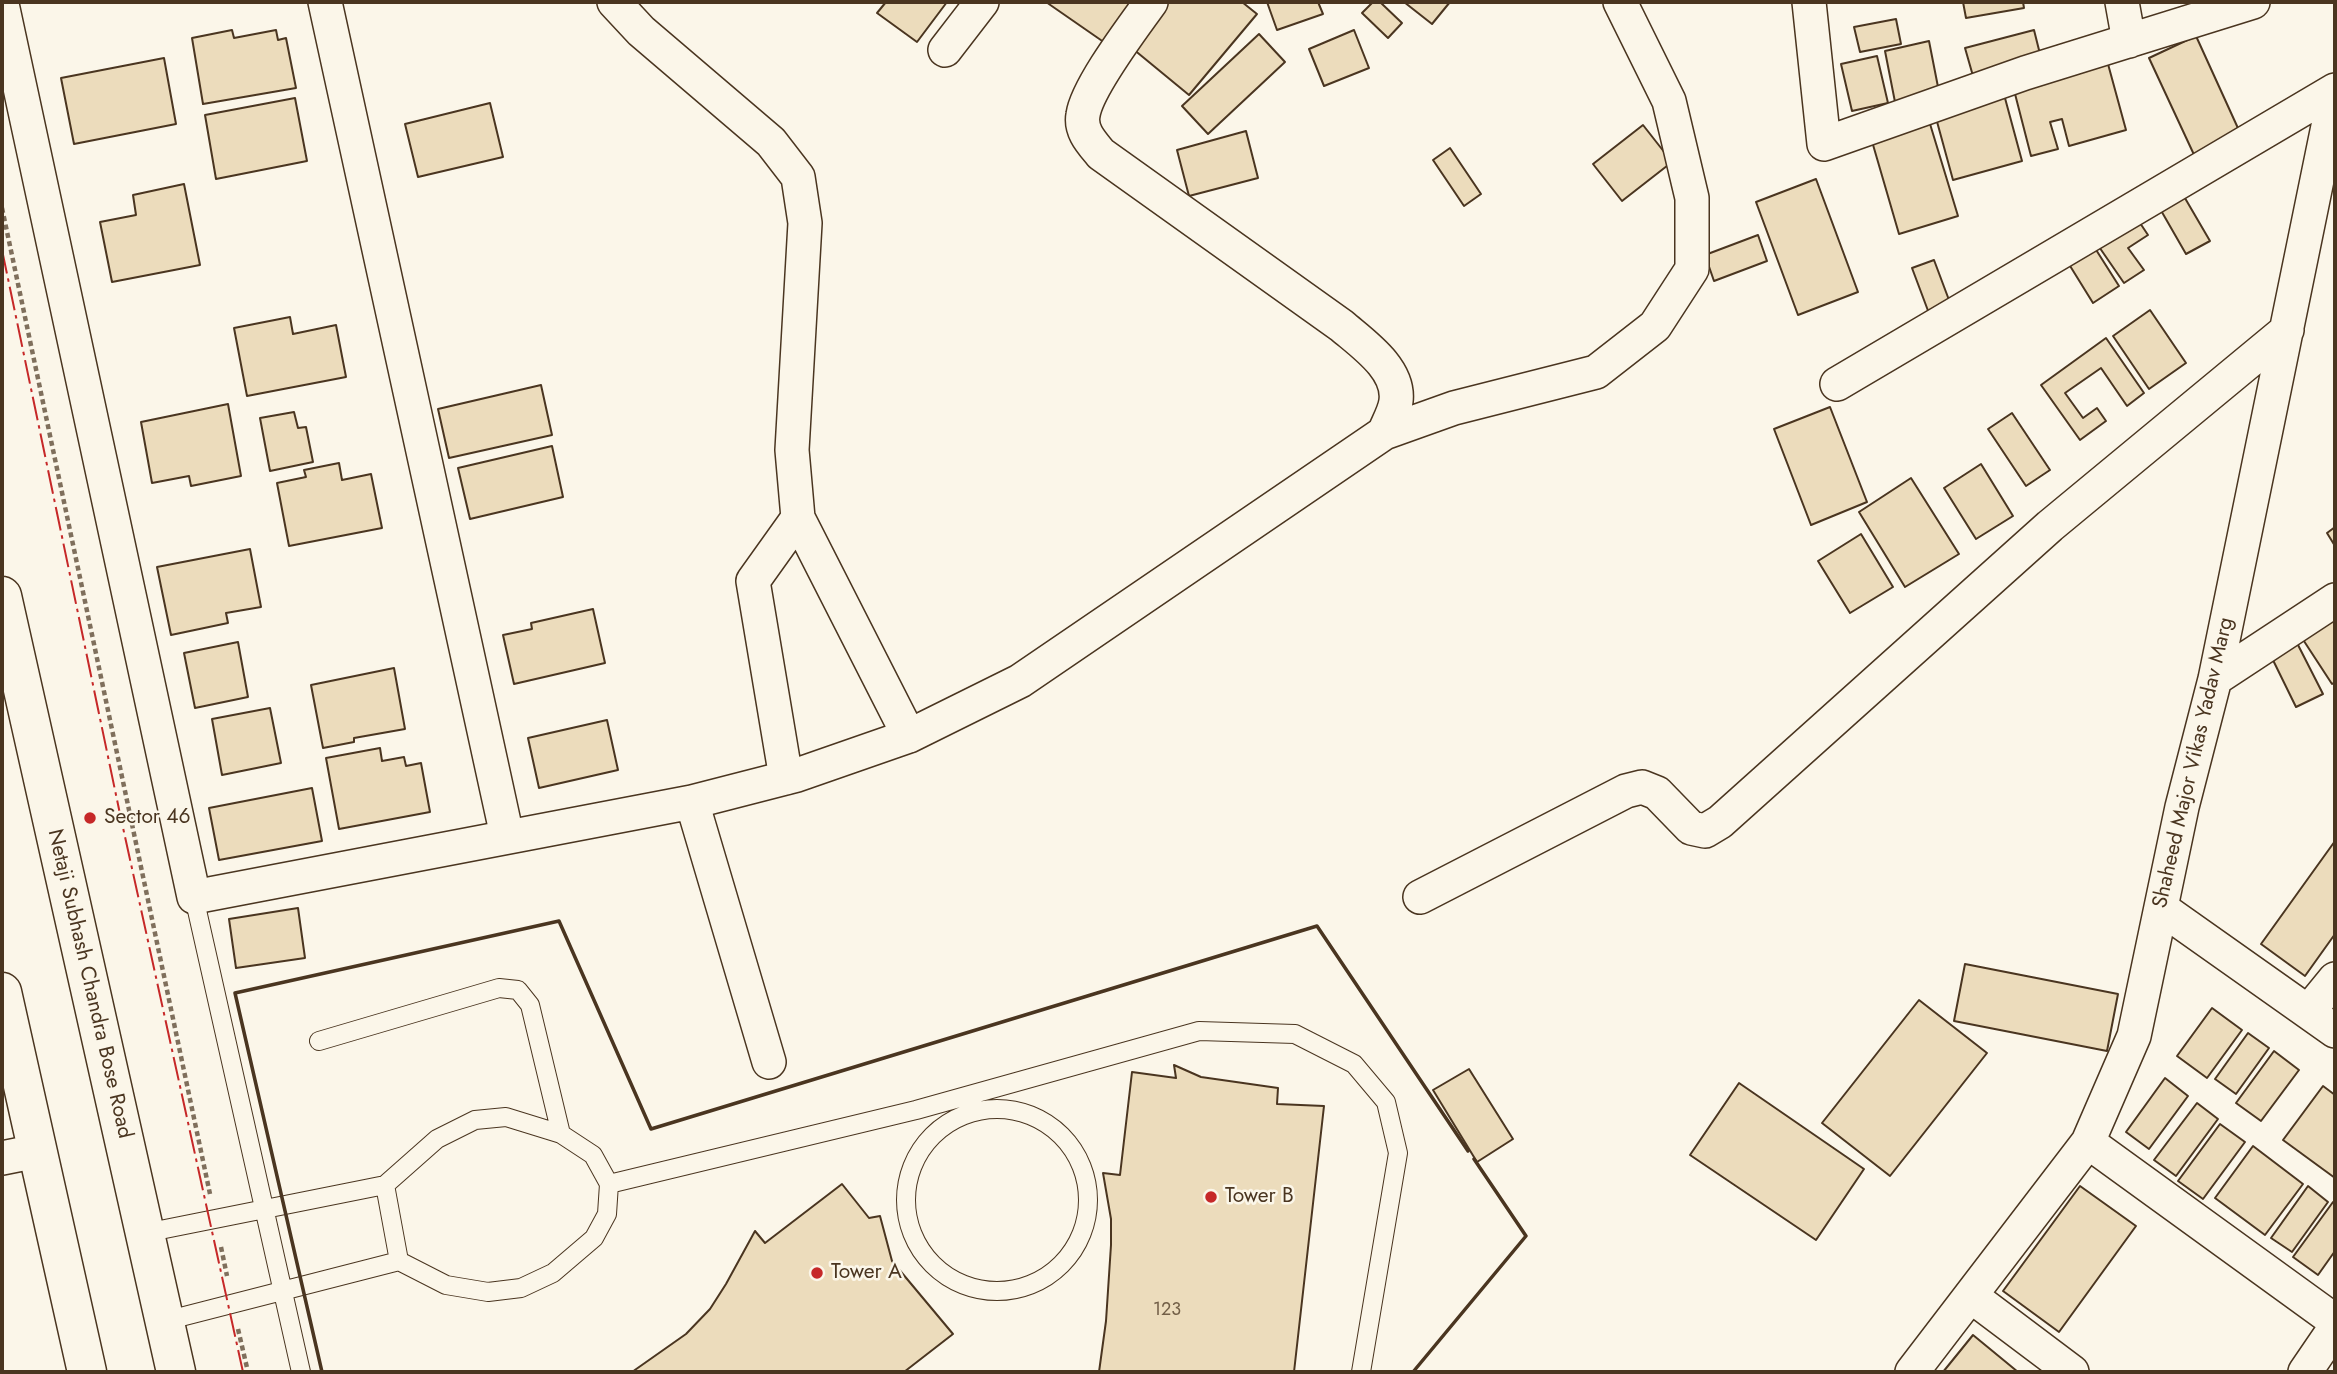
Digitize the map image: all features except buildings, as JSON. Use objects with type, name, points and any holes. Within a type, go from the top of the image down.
[{"type":"main road","name":"Netaji Subhash Chandra Bose Road","points":[[2,596],[176,1372]]},
{"type":"main road","points":[[2,992],[19,1155],[87,1372]]},
{"type":"street","points":[[325,2],[507,836]]},
{"type":"street","points":[[614,2],[641,31],[771,142],[798,177],[805,223],[792,450],[798,517],[909,736]]},
{"type":"street","points":[[945,50],[982,2]]},
{"type":"street","points":[[1151,2],[1122,42],[1092,93],[1082,116],[1086,136],[1101,154],[1342,326],[1372,352],[1392,376],[1396,401],[1384,433]]},
{"type":"street","points":[[2,4],[194,897],[692,802],[786,778],[909,736],[1020,681],[1384,433],[1454,408],[1596,372],[1656,326],[1692,268],[1692,198],[1669,101],[1620,2]]},
{"type":"street","points":[[1809,2],[1824,144],[2025,73],[2253,2]]},
{"type":"street","points":[[2122,2],[2129,41]]},
{"type":"street","points":[[1837,384],[2335,91]]},
{"type":"street","name":"Shaheed Major Vikas Yadav Marg","points":[[1912,1372],[2088,1142],[2134,1036],[2182,807],[2215,679],[2335,91]]},
{"type":"street","points":[[1420,897],[1634,789],[1643,787],[1657,793],[1691,828],[1705,831],[1720,822],[2050,526],[2287,330]]},
{"type":"street","points":[[786,778],[753,581],[798,517]]},
{"type":"street","points":[[2215,679],[2335,600]]},
{"type":"street","points":[[692,802],[769,1062]]},
{"type":"street","points":[[2161,908],[2335,1031]]},
{"type":"street","points":[[2308,1012],[2335,979]]},
{"type":"street","points":[[2088,1142],[2335,1321]]},
{"type":"street","points":[[1971,1296],[2072,1372]]},
{"type":"street","points":[[2305,1372],[2335,1328]]},
{"type":"lane","points":[[194,897],[301,1372]]},
{"type":"lane","points":[[319,1041],[499,988],[518,990],[530,1005],[561,1134]]},
{"type":"lane","points":[[609,1184],[916,1110],[1199,1031],[1295,1034],[1354,1064],[1387,1102],[1398,1153],[1361,1372]]},
{"type":"lane","points":[[1024,1112],[1025,1080]]},
{"type":"lane","points":[[994,1108],[1024,1112],[1052,1126],[1073,1148],[1085,1177],[1088,1207],[1080,1237],[1063,1263],[1038,1282],[1009,1291],[978,1290],[949,1278],[926,1259],[911,1231],[905,1201],[911,1171],[925,1143],[936,1133],[944,1125],[968,1113],[994,1108]]},
{"type":"lane","points":[[916,1110],[936,1133]]},
{"type":"lane","points":[[145,1233],[385,1185],[437,1139],[475,1120],[506,1117],[561,1134],[593,1154],[609,1184],[607,1214],[594,1238],[553,1273],[521,1288],[488,1292],[446,1284],[399,1261],[165,1321]]},
{"type":"lane","points":[[385,1185],[399,1261]]},
{"type":"path","points":[[2,208],[248,1372]]},
{"type":"wall","points":[[322,1372],[235,993],[559,921],[651,1129],[1317,926],[1468,1151]]},
{"type":"wall","points":[[1413,1372],[1526,1236],[1474,1159]]},
{"type":"power","points":[[2,250],[120,814],[243,1372]]},
{"type":"place","name":"Sector 46","points":[[90,818]]},
{"type":"place","name":"Tower B","points":[[1211,1197]]},
{"type":"place","name":"Tower A","points":[[817,1273]]}]
